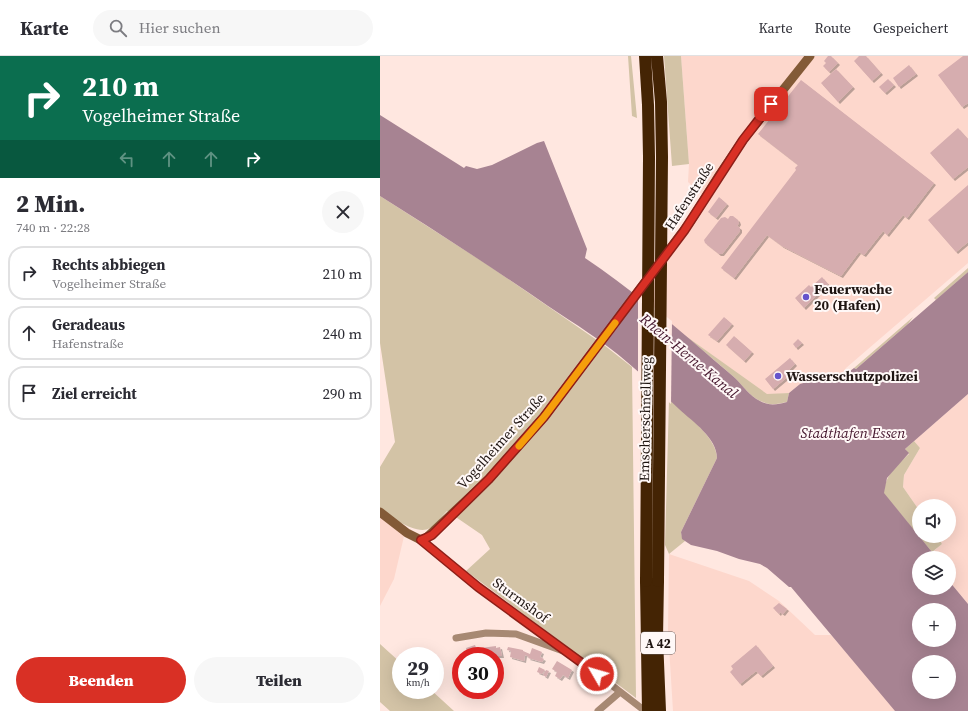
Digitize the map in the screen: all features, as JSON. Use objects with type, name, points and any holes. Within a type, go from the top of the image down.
[{"type":"highway","name":"Emscherschnellweg","points":[[645,56],[649,157],[652,581],[657,638],[660,708]]},
{"type":"highway","name":"Emscherschnellweg","points":[[648,711],[647,698],[652,581],[662,157],[661,102],[657,56]]},
{"type":"street","name":"Hafenstraße","points":[[593,352],[694,216],[743,140],[810,56]]},
{"type":"street","name":"Vogelheimer Straße","points":[[421,540],[432,535],[502,465],[544,417],[593,352]]},
{"type":"street","name":"Sturmshof","points":[[380,512],[407,533],[421,540],[478,587],[574,656],[645,711]]},
{"type":"street","points":[[456,638],[486,633],[516,634],[574,656]]},
{"type":"street","points":[[598,711],[620,692]]},
{"type":"shaded area","points":[[628,56],[631,56],[637,118],[632,116]]},
{"type":"shaded area","points":[[664,56],[681,56],[689,164],[672,166]]},
{"type":"shaded area","points":[[681,56],[968,56],[968,263],[846,368],[838,380],[834,374],[800,384],[789,393],[767,395],[683,334],[637,297],[704,196],[688,182],[689,164]]},
{"type":"shaded area","points":[[380,196],[488,265],[604,345],[632,367],[636,698],[466,571],[490,549],[482,535],[447,511],[430,528],[418,530],[411,528],[380,509],[380,467],[395,442],[380,343]]},
{"type":"shaded area","points":[[968,268],[968,272],[936,300],[934,298]]},
{"type":"shaded area","points":[[913,317],[908,324],[856,369],[854,368]]},
{"type":"shaded area","points":[[683,334],[767,394],[789,393],[787,402],[769,404],[755,398],[735,378]]},
{"type":"shaded area","points":[[968,394],[968,604],[956,589],[956,551],[934,551],[941,543],[956,543],[956,499],[912,500],[903,487],[904,475],[920,448],[914,441]]},
{"type":"shaded area","points":[[669,399],[691,418],[706,434],[716,450],[717,458],[681,532],[685,541],[669,554],[665,545]]},
{"type":"shaded area","points":[[914,441],[920,448],[904,475],[903,487],[912,500],[912,528],[884,494],[886,482],[892,471],[909,454],[905,449]]},
{"type":"shaded area","points":[[380,513],[405,532],[394,579],[380,606]]},
{"type":"shaded area","points":[[925,543],[941,543],[933,551],[931,551]]},
{"type":"shaded area","points":[[669,554],[749,581],[779,601],[815,635],[831,635],[897,711],[673,711],[668,630]]},
{"type":"shaded area","points":[[380,644],[392,655],[392,699],[441,699],[454,711],[390,711],[380,702]]},
{"type":"water","points":[[380,115],[464,168],[466,166],[477,169],[492,165],[544,141],[587,249],[585,258],[617,280],[663,316],[735,378],[756,399],[763,403],[769,404],[787,402],[789,393],[800,384],[834,374],[838,380],[854,368],[856,369],[968,272],[968,394],[905,449],[909,453],[887,478],[884,493],[912,527],[912,543],[925,543],[931,551],[912,551],[912,595],[956,595],[956,589],[968,604],[968,711],[895,711],[791,587],[760,564],[691,545],[682,539],[681,532],[717,458],[716,451],[709,437],[618,354],[444,237],[380,196]]},
{"type":"pier","points":[[638,295],[672,321],[671,404],[638,375]]},
{"type":"building","points":[[828,56],[831,56],[838,63],[829,72],[823,66],[826,63],[824,61]]},
{"type":"building","points":[[859,56],[866,56],[881,73],[872,81],[854,61]]},
{"type":"building","points":[[963,56],[968,56],[968,103],[962,107],[938,75]]},
{"type":"building","points":[[909,65],[916,74],[899,87],[893,78]]},
{"type":"building","points":[[836,69],[853,87],[838,102],[821,83]]},
{"type":"building","points":[[888,79],[894,85],[885,93],[879,87]]},
{"type":"building","points":[[801,80],[934,183],[907,218],[903,215],[887,235],[883,231],[864,255],[859,252],[841,276],[782,246],[767,235],[734,278],[721,268],[796,170],[795,168],[798,165],[758,134]]},
{"type":"building","points":[[958,128],[968,139],[968,167],[953,179],[930,153]]},
{"type":"building","points":[[968,185],[968,242],[956,252],[928,220]]},
{"type":"building","points":[[719,197],[727,204],[716,218],[708,212]]},
{"type":"building","points":[[730,216],[733,216],[738,220],[739,223],[737,226],[740,228],[740,231],[722,254],[719,254],[705,243],[704,240],[721,218],[725,217],[728,219]]},
{"type":"building","name":"Feuerwache 20 (Hafen)","points":[[822,277],[828,284],[804,308],[795,298],[809,285],[811,287]]},
{"type":"building","points":[[724,317],[732,324],[717,341],[708,335]]},
{"type":"building","points":[[734,336],[752,352],[744,361],[726,345]]},
{"type":"building","points":[[798,339],[802,343],[796,348],[793,344]]},
{"type":"building","name":"Wasserschutzpolizei","points":[[790,358],[795,364],[788,371],[791,374],[773,389],[765,379]]},
{"type":"building","points":[[779,603],[787,609],[783,614],[780,612],[779,614],[773,608]]},
{"type":"building","points":[[756,645],[773,666],[761,676],[756,671],[740,684],[730,672],[733,669],[731,666]]},
{"type":"building","points":[[508,647],[523,650],[530,654],[532,648],[542,652],[540,657],[544,659],[542,662],[528,658],[529,657],[525,655],[524,661],[510,657],[511,651],[507,650]]},
{"type":"building","points":[[557,661],[572,670],[568,678],[563,675],[560,679],[555,676],[557,672],[552,669]]},
{"type":"building","points":[[539,667],[545,670],[542,674],[537,672]]},
{"type":"building","points":[[546,670],[549,671],[546,677],[543,675]]},
{"type":"slow traffic","points":[[519,446],[544,417],[615,323]]},
{"type":"place","name":"Feuerwache 20 (Hafen)","points":[[806,297]]},
{"type":"place","name":"Wasserschutzpolizei","points":[[778,376]]},
{"type":"route","points":[[597,674],[478,587],[430,549],[421,540],[432,535],[489,479],[544,417],[684,231],[743,140],[771,104]]},
{"type":"water label","name":"Rhein-Herne-Kanal","points":[[689,356]]},
{"type":"water label","name":"Stadthafen Essen","points":[[853,433]]}]
